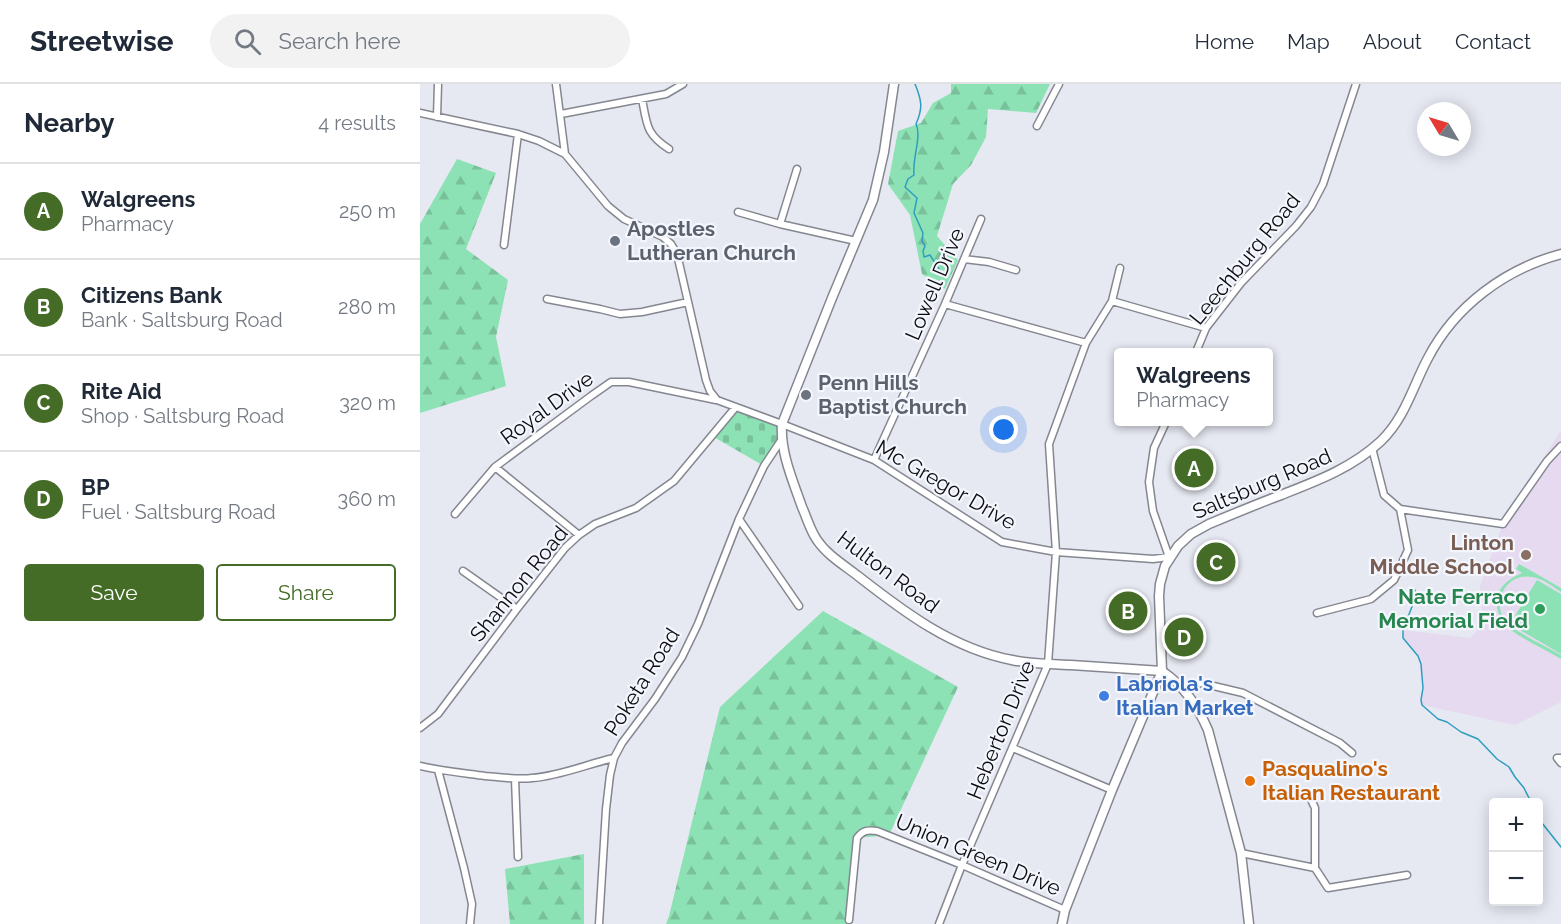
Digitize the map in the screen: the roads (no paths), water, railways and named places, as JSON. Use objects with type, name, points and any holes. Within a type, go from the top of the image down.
[{"type":"main road","name":"Hulton Road","points":[[894,84],[884,152],[868,214],[827,309],[782,424],[785,457],[809,524],[817,540],[834,558],[906,613],[964,645],[1013,660],[1162,671]]},
{"type":"main road","name":"Saltsburg Road","points":[[1062,924],[1065,910],[1112,790],[1162,671],[1159,596],[1162,574],[1169,557],[1198,529],[1333,474],[1357,460],[1382,440],[1400,418],[1428,358],[1438,341],[1461,313],[1483,293],[1506,277],[1534,263],[1561,254]]},
{"type":"main road","points":[[1162,671],[1183,687],[1200,712],[1208,730],[1241,853],[1250,924]]},
{"type":"street","points":[[437,117],[438,84]]},
{"type":"street","points":[[556,84],[565,154]]},
{"type":"street","points":[[561,114],[666,94],[683,84]]},
{"type":"street","points":[[1037,126],[1059,84]]},
{"type":"street","name":"Leechburg Road","points":[[1198,348],[1206,328],[1241,283],[1296,226],[1311,207],[1323,184],[1356,84]]},
{"type":"street","points":[[642,99],[648,131],[658,142],[669,149]]},
{"type":"street","points":[[420,113],[518,134],[565,154],[608,206],[624,219],[663,237],[671,244],[677,254],[706,380],[717,400]]},
{"type":"street","points":[[504,245],[518,134]]},
{"type":"street","points":[[780,224],[797,169]]},
{"type":"street","points":[[738,212],[856,242]]},
{"type":"street","name":"Lowell Drive","points":[[874,460],[981,219]]},
{"type":"street","points":[[964,259],[989,262],[1016,270]]},
{"type":"street","name":"Heberton Drive","points":[[939,924],[1048,664],[1056,552],[1049,444],[1086,343],[1112,301],[1120,268]]},
{"type":"street","points":[[547,300],[620,314],[642,312],[688,302]]},
{"type":"street","points":[[1112,301],[1206,328]]},
{"type":"street","points":[[945,304],[1086,343]]},
{"type":"street","name":"Royal Drive","points":[[454,514],[495,466],[611,382],[629,382],[717,400],[735,408]]},
{"type":"street","name":"Mc Gregor Drive","points":[[735,408],[874,460],[1002,542],[1056,552],[1153,559],[1169,557]]},
{"type":"street","name":"Shannon Road","points":[[420,728],[438,714],[565,548],[595,524],[636,508],[674,481],[735,408]]},
{"type":"street","points":[[1164,426],[1154,448],[1149,482],[1153,511],[1169,557]]},
{"type":"street","name":"Poketa Road","points":[[599,924],[606,809],[614,758],[622,743],[656,699],[682,657],[698,624],[739,519],[764,466],[782,439]]},
{"type":"street","points":[[1372,448],[1384,495],[1401,509],[1503,524],[1547,461],[1561,446]]},
{"type":"street","points":[[495,466],[579,535]]},
{"type":"street","points":[[1317,613],[1371,599],[1394,580],[1408,550],[1401,509]]},
{"type":"street","points":[[739,519],[799,606]]},
{"type":"street","points":[[463,571],[517,609]]},
{"type":"street","points":[[1183,687],[1201,683],[1243,693],[1340,743],[1352,753]]},
{"type":"street","points":[[1013,748],[1112,790]]},
{"type":"street","points":[[420,766],[515,779],[556,774],[614,758]]},
{"type":"street","points":[[438,770],[472,904],[470,924]]},
{"type":"street","points":[[515,779],[518,857]]},
{"type":"street","points":[[1309,795],[1315,808],[1315,867],[1328,888],[1407,875]]},
{"type":"street","name":"Union Green Drive","points":[[849,921],[856,838],[866,830],[877,831],[962,865],[1065,910]]},
{"type":"street","points":[[1241,853],[1315,867]]},
{"type":"waterway","points":[[915,84],[921,104],[916,124],[918,129],[914,175],[908,179],[905,187],[917,198],[914,213],[923,233],[924,257],[930,255],[944,277]]},
{"type":"waterway","points":[[1415,590],[1413,604],[1403,630],[1403,638],[1418,656],[1421,664],[1422,705],[1438,719],[1478,739],[1497,759],[1509,767],[1529,798]]},
{"type":"waterway","points":[[1543,824],[1561,847]]},
{"type":"place","name":"Apostles Lutheran Church","points":[[615,241]]},
{"type":"place","name":"Penn Hills Baptist Church","points":[[806,395]]},
{"type":"place","name":"Walgreens","points":[[1194,468]]},
{"type":"place","name":"Linton Middle School","points":[[1526,555]]},
{"type":"place","name":"Rite Aid","points":[[1216,562]]},
{"type":"place","name":"Nate Ferraco Memorial Field","points":[[1540,609]]},
{"type":"place","name":"Citizens Bank","points":[[1128,611]]},
{"type":"place","name":"BP","points":[[1184,637]]},
{"type":"place","name":"Labriola's Italian Market","points":[[1104,696]]},
{"type":"place","name":"Pasqualino's Italian Restaurant","points":[[1250,781]]}]
